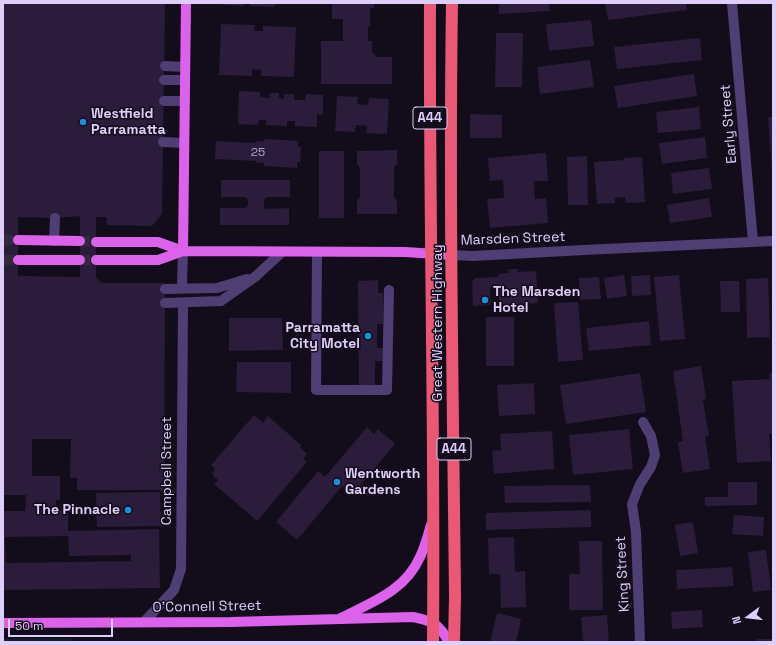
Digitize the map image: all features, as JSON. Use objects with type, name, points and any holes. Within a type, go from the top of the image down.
[{"type":"highway","name":"Great Western Highway","points":[[430,3],[433,519],[432,642]]},
{"type":"highway","name":"Great Western Highway","points":[[452,3],[454,642]]},
{"type":"main road","points":[[183,251],[186,3]]},
{"type":"main road","points":[[18,240],[80,241]]},
{"type":"main road","name":"Marsden Street","points":[[96,242],[158,242],[183,251],[405,252],[452,255]]},
{"type":"main road","name":"Marsden Street","points":[[96,260],[158,260],[183,251]]},
{"type":"main road","points":[[18,260],[80,260]]},
{"type":"main road","points":[[340,619],[390,592],[403,580],[420,558],[433,519]]},
{"type":"main road","name":"O'Connell Street","points":[[3,623],[231,622],[413,617],[433,622]]},
{"type":"main road","points":[[433,622],[444,633],[449,642]]},
{"type":"street","name":"Early Street","points":[[732,3],[753,242]]},
{"type":"street","points":[[165,66],[185,67]]},
{"type":"street","points":[[164,80],[185,80]]},
{"type":"street","points":[[164,101],[185,101]]},
{"type":"street","points":[[163,142],[184,143]]},
{"type":"street","points":[[54,241],[55,218]]},
{"type":"street","name":"Marsden Street","points":[[452,255],[473,256],[773,241]]},
{"type":"street","points":[[182,283],[183,251]]},
{"type":"street","points":[[165,303],[221,301],[255,277],[282,252]]},
{"type":"street","points":[[317,252],[316,390],[387,390],[389,290]]},
{"type":"street","points":[[165,289],[218,288],[255,277]]},
{"type":"street","name":"Campbell Street","points":[[144,622],[174,590],[180,569],[183,307]]},
{"type":"street","name":"King Street","points":[[640,642],[636,532],[632,504],[640,484],[651,467],[655,455],[652,436],[643,422]]},
{"type":"shaded area","points":[[71,638],[71,642],[3,642],[3,639]]},
{"type":"building","points":[[3,3],[165,3],[162,214],[152,226],[107,225],[106,217],[96,217],[96,277],[101,283],[165,283],[164,490],[77,490],[77,478],[70,478],[71,439],[32,439],[32,476],[60,476],[60,500],[56,500],[56,511],[68,510],[68,531],[159,529],[160,588],[3,590],[3,511],[25,511],[26,495],[3,495]],"holes":[[[80,216],[80,277],[18,276],[18,217],[55,218]],[[68,536],[69,556],[131,555],[131,561],[6,563],[5,537]]]},
{"type":"building","points":[[223,3],[244,3],[244,6],[223,5]]},
{"type":"building","points":[[250,3],[275,3],[275,7],[250,6]]},
{"type":"building","points":[[332,3],[374,3],[374,8],[370,8],[368,41],[372,41],[372,52],[377,57],[392,57],[392,84],[321,84],[321,41],[343,41],[343,19],[332,19]]},
{"type":"building","points":[[499,3],[549,3],[550,11],[499,14]]},
{"type":"building","points":[[605,3],[686,3],[687,10],[608,20]]},
{"type":"building","points":[[591,20],[594,46],[549,51],[546,24]]},
{"type":"building","points":[[221,24],[255,25],[254,31],[263,31],[263,26],[296,27],[294,77],[261,76],[261,70],[252,69],[252,76],[219,75]]},
{"type":"building","points":[[496,33],[523,33],[522,87],[495,87]]},
{"type":"building","points":[[700,38],[702,60],[617,69],[614,47]]},
{"type":"building","points":[[590,60],[594,87],[540,94],[537,67]]},
{"type":"building","points":[[694,74],[697,96],[618,108],[614,86]]},
{"type":"building","points":[[239,91],[260,92],[260,97],[269,98],[270,93],[279,93],[279,98],[284,99],[284,94],[294,94],[294,100],[305,100],[306,94],[323,95],[323,115],[317,114],[317,127],[295,126],[295,121],[287,121],[287,126],[266,125],[266,120],[259,120],[258,125],[238,124]]},
{"type":"building","points":[[337,96],[358,97],[357,104],[368,105],[369,98],[389,99],[387,134],[366,133],[367,126],[356,125],[355,132],[335,131]]},
{"type":"building","points":[[699,107],[701,129],[658,133],[656,112]]},
{"type":"building","points":[[470,114],[502,115],[502,138],[470,138]]},
{"type":"building","points":[[768,117],[773,117],[773,172],[772,172]]},
{"type":"building","points":[[705,137],[707,158],[662,164],[659,143]]},
{"type":"building","points":[[264,139],[298,141],[298,147],[301,147],[300,162],[297,162],[297,168],[264,166],[264,163],[256,161],[215,159],[216,141],[255,143],[256,141],[264,142]]},
{"type":"building","points":[[397,150],[397,164],[394,167],[394,197],[397,201],[397,214],[357,214],[357,201],[360,197],[360,168],[357,164],[357,151]]},
{"type":"building","points":[[319,151],[344,151],[344,218],[319,218]]},
{"type":"building","points":[[546,153],[548,181],[534,181],[535,199],[546,198],[548,223],[490,228],[487,199],[504,198],[503,180],[490,181],[488,158]]},
{"type":"building","points":[[587,156],[588,205],[568,205],[567,157]]},
{"type":"building","points":[[642,157],[645,202],[626,203],[625,197],[615,198],[615,203],[597,204],[594,162]]},
{"type":"building","points":[[709,168],[712,189],[673,194],[671,173]]},
{"type":"building","points":[[221,180],[290,180],[290,197],[267,197],[264,200],[264,206],[266,209],[289,208],[289,225],[220,225],[220,208],[245,208],[248,206],[248,200],[245,197],[221,197]]},
{"type":"building","points":[[709,198],[712,217],[670,223],[667,205]]},
{"type":"building","points":[[508,269],[518,269],[518,272],[536,271],[538,303],[500,305],[498,287],[490,287],[491,305],[473,306],[472,282],[475,278],[498,277],[498,274],[509,273]]},
{"type":"building","points":[[624,275],[627,296],[607,299],[604,278]]},
{"type":"building","points":[[650,275],[651,295],[632,296],[631,276]]},
{"type":"building","points":[[679,275],[685,339],[660,341],[654,277]]},
{"type":"building","points":[[599,277],[601,299],[580,300],[579,278]]},
{"type":"building","points":[[768,278],[770,337],[747,338],[746,279]]},
{"type":"building","name":"Parramatta City Motel","points":[[378,280],[378,293],[383,293],[383,324],[377,324],[377,348],[383,348],[383,361],[375,361],[375,385],[359,385],[358,281]]},
{"type":"building","points":[[720,281],[739,281],[740,312],[721,312]]},
{"type":"building","points":[[578,302],[583,360],[558,362],[554,303]]},
{"type":"building","points":[[486,317],[514,317],[514,366],[486,366]]},
{"type":"building","points":[[229,318],[282,318],[283,350],[229,351]]},
{"type":"building","points":[[649,321],[651,345],[589,351],[586,328]]},
{"type":"building","points":[[237,362],[291,362],[291,393],[236,392]]},
{"type":"building","points":[[701,366],[706,399],[703,400],[709,436],[705,436],[710,469],[683,473],[678,442],[683,441],[673,371]]},
{"type":"building","points":[[640,373],[646,412],[566,424],[560,385]]},
{"type":"building","points":[[769,373],[773,373],[773,434],[769,434],[771,461],[737,463],[732,381],[770,379]]},
{"type":"building","points":[[534,383],[535,414],[499,416],[497,385]]},
{"type":"building","points":[[254,415],[263,423],[268,416],[301,445],[300,447],[307,454],[303,459],[307,462],[257,521],[214,484],[218,480],[212,474],[215,469],[211,465]]},
{"type":"building","name":"Wentworth Gardens","points":[[367,427],[374,434],[378,429],[395,444],[352,495],[342,486],[297,540],[276,522],[318,471],[325,477]]},
{"type":"building","points":[[629,429],[633,469],[573,475],[569,435]]},
{"type":"building","points":[[552,431],[554,469],[494,474],[492,451],[501,450],[500,434]]},
{"type":"building","points":[[728,482],[757,482],[757,505],[705,506],[705,497],[728,497]]},
{"type":"building","points":[[590,485],[591,502],[505,503],[504,486]]},
{"type":"building","name":"The Pinnacle","points":[[160,492],[161,526],[97,527],[96,493]]},
{"type":"building","points":[[591,510],[591,527],[486,530],[486,513]]},
{"type":"building","points":[[734,515],[764,517],[763,536],[732,534]]},
{"type":"building","points":[[693,522],[698,553],[680,556],[675,525]]},
{"type":"building","points":[[514,537],[515,572],[525,571],[526,607],[501,608],[500,574],[489,574],[488,538]]},
{"type":"building","points":[[579,541],[602,541],[603,610],[569,610],[569,574],[580,574]]},
{"type":"building","points":[[766,550],[771,590],[753,592],[748,552]]},
{"type":"building","points":[[732,567],[734,586],[677,589],[676,570]]},
{"type":"building","points":[[702,610],[703,627],[672,629],[671,612]]},
{"type":"building","points":[[497,613],[521,619],[516,642],[490,642]]},
{"type":"building","points":[[607,615],[609,642],[583,642],[581,617]]},
{"type":"building","points":[[757,639],[773,639],[773,642],[757,642]]},
{"type":"tunnel","points":[[3,240],[18,240]]},
{"type":"tunnel","points":[[80,241],[96,242]]},
{"type":"tunnel","points":[[3,260],[18,260]]},
{"type":"tunnel","points":[[80,260],[96,260]]},
{"type":"place","name":"Westfield Parramatta","points":[[83,122]]},
{"type":"place","name":"The Marsden Hotel","points":[[485,300]]},
{"type":"place","name":"Parramatta City Motel","points":[[368,336]]},
{"type":"place","name":"Wentworth Gardens","points":[[337,482]]},
{"type":"place","name":"The Pinnacle","points":[[128,510]]}]
